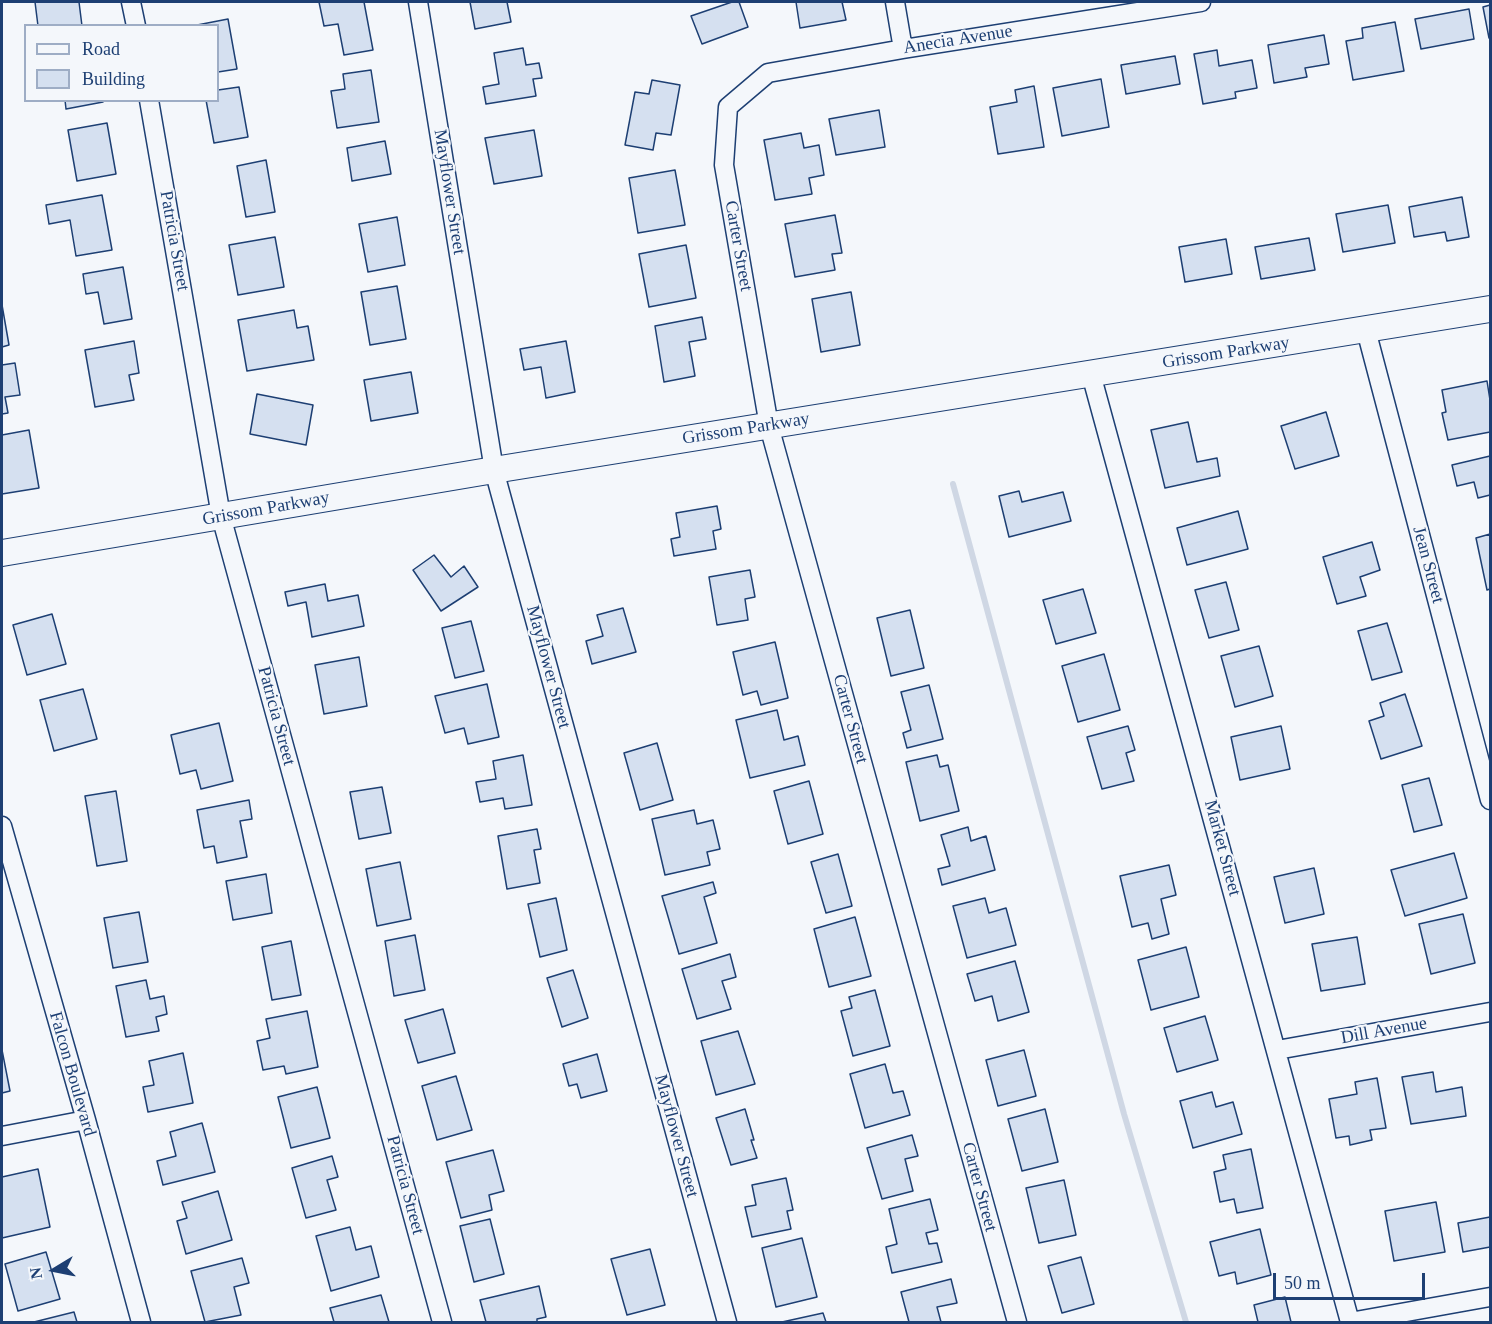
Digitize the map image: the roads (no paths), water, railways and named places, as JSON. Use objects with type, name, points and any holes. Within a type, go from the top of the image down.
[{"type":"main road","name":"Grissom Parkway","points":[[2,553],[494,470],[1491,309]]},
{"type":"street","points":[[131,2],[136,24]]},
{"type":"street","name":"Mayflower Street","points":[[418,2],[494,470],[727,1323]]},
{"type":"street","points":[[896,2],[903,49]]},
{"type":"street","name":"Anecia Avenue","points":[[728,107],[768,73],[903,49],[1201,2]]},
{"type":"street","name":"Patricia Street","points":[[149,102],[221,516],[442,1323]]},
{"type":"street","name":"Carter Street","points":[[728,107],[724,165],[769,426],[1017,1323]]},
{"type":"street","name":"Jean Street","points":[[1366,330],[1491,800]]},
{"type":"street","name":"Market Street","points":[[1091,374],[1350,1322]]},
{"type":"street","name":"Falcon Boulevard","points":[[2,826],[6,858],[86,1120],[141,1323]]},
{"type":"street","name":"Dill Avenue","points":[[1277,1050],[1491,1012]]},
{"type":"street","points":[[2,1136],[86,1120]]},
{"type":"street","points":[[1350,1322],[1491,1297]]},
{"type":"waterway","points":[[953,484],[1124,1114],[1186,1322]]}]
